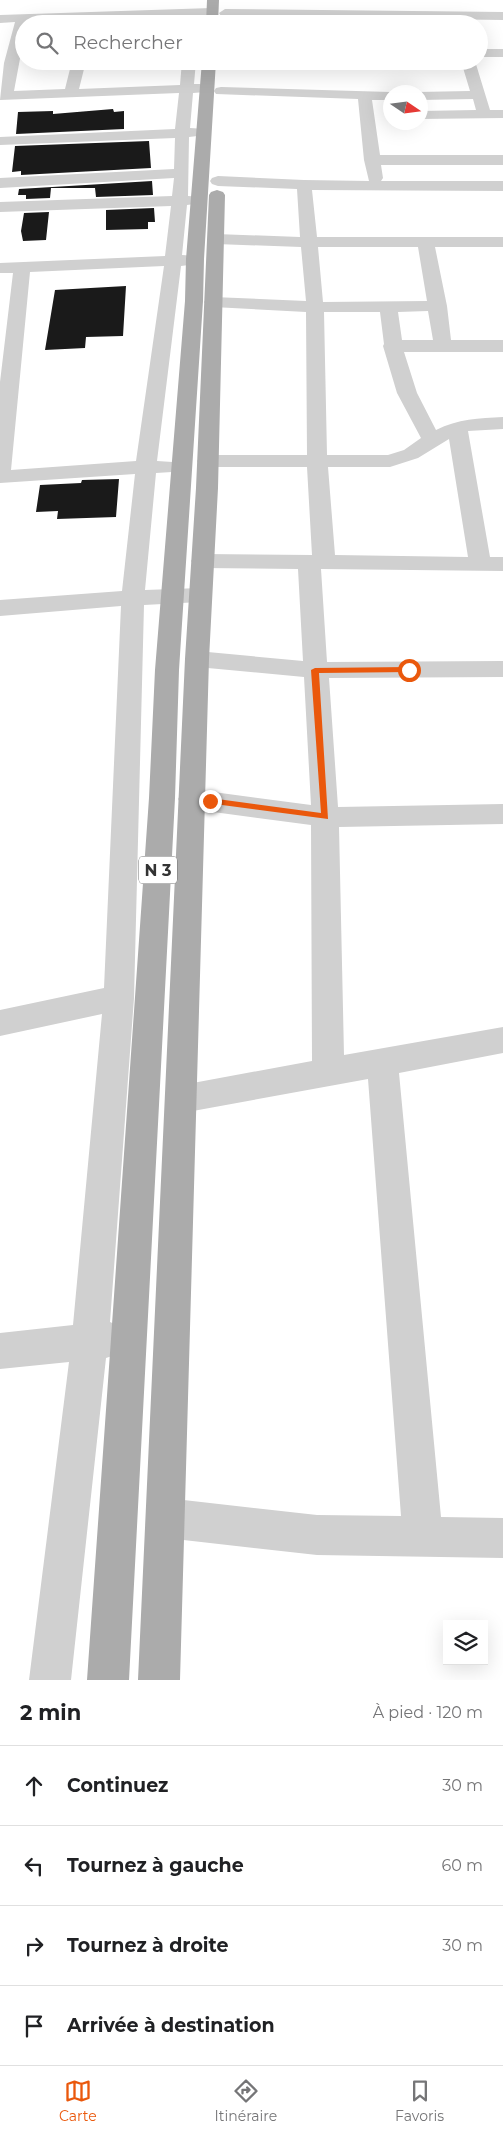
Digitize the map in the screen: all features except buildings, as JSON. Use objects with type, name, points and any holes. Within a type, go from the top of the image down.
[{"type":"main road","points":[[217,15],[224,0]]},
{"type":"main road","name":"N 3","points":[[108,1680],[162,798],[172,596],[194,464],[214,302],[216,239],[195,188],[223,131],[202,78],[212,70]]},
{"type":"main road","name":"N 3","points":[[159,1680],[182,1099],[191,799],[200,594],[207,488],[194,464],[194,301],[184,260]]},
{"type":"street","points":[[89,15],[91,0]]},
{"type":"street","points":[[293,0],[293,14]]},
{"type":"street","points":[[348,1],[350,14]]},
{"type":"street","points":[[454,1],[457,15]]},
{"type":"street","points":[[153,15],[192,12],[217,15],[368,15]]},
{"type":"street","points":[[2,16],[15,17]]},
{"type":"street","points":[[488,17],[503,16]]},
{"type":"street","points":[[15,38],[6,63],[3,96],[71,94],[202,78],[366,97],[383,96]]},
{"type":"street","points":[[488,53],[503,53]]},
{"type":"street","points":[[71,94],[77,70]]},
{"type":"street","points":[[470,70],[477,95],[485,114]]},
{"type":"street","points":[[50,1680],[90,1342],[119,998],[133,598],[146,467],[184,260],[195,188],[193,132],[202,78]]},
{"type":"street","points":[[428,96],[477,95]]},
{"type":"street","points":[[366,97],[376,115],[372,160],[376,184]]},
{"type":"street","points":[[428,115],[503,114]]},
{"type":"street","points":[[0,141],[193,132]]},
{"type":"street","points":[[372,160],[502,163]]},
{"type":"street","points":[[0,182],[195,188]]},
{"type":"street","points":[[304,184],[315,307],[317,461],[315,670],[325,816],[328,1071]]},
{"type":"street","points":[[0,207],[195,188],[304,184],[503,186]]},
{"type":"street","points":[[216,239],[308,242],[503,242]]},
{"type":"street","points":[[426,242],[438,306],[443,346]]},
{"type":"street","points":[[0,268],[184,260]]},
{"type":"street","points":[[0,471],[22,267]]},
{"type":"street","points":[[214,302],[315,307],[438,306]]},
{"type":"street","points":[[388,307],[392,346],[418,420],[432,440]]},
{"type":"street","points":[[392,346],[503,346]]},
{"type":"street","points":[[0,477],[194,464],[390,461],[411,454],[457,427],[474,424],[503,423]]},
{"type":"street","points":[[457,427],[480,564]]},
{"type":"street","points":[[202,561],[503,564]]},
{"type":"street","points":[[0,608],[200,594]]},
{"type":"street","points":[[197,659],[315,670],[503,670]]},
{"type":"street","points":[[191,799],[325,816],[503,814]]},
{"type":"street","points":[[0,1023],[119,998]]},
{"type":"street","points":[[182,1099],[503,1040]]},
{"type":"street","points":[[382,1061],[423,1537]]},
{"type":"street","points":[[0,1351],[129,1337]]},
{"type":"street","points":[[166,1518],[317,1535],[503,1538]]},
{"type":"route","points":[[210,801],[325,816],[315,670],[409,670]]}]
